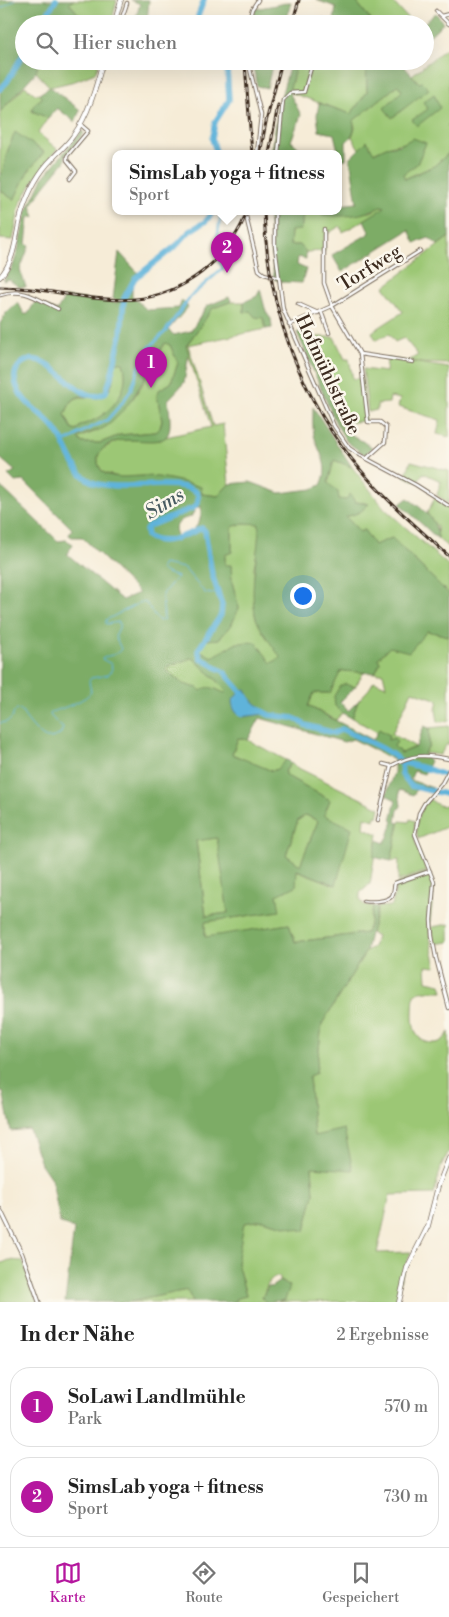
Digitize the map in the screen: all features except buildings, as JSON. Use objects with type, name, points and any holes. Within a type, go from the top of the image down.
[{"type":"main road","points":[[117,15],[121,0]]},
{"type":"main road","points":[[0,277],[12,255],[23,210],[35,184],[44,169],[72,138],[80,125],[100,70]]},
{"type":"main road","points":[[399,1302],[407,1268],[428,1226],[438,1186],[449,1158]]},
{"type":"street","points":[[251,15],[258,0]]},
{"type":"street","points":[[123,15],[127,3]]},
{"type":"street","points":[[436,11],[449,24]]},
{"type":"street","points":[[441,16],[449,14]]},
{"type":"street","points":[[250,70],[262,115],[258,150]]},
{"type":"street","points":[[278,150],[283,100],[290,93],[304,92],[310,70]]},
{"type":"street","points":[[70,179],[76,171],[67,160],[67,156],[88,131],[80,125]]},
{"type":"street","points":[[247,215],[259,270],[264,274],[279,278]]},
{"type":"street","name":"Hofmühlstraße","points":[[275,215],[275,246],[282,305],[334,426],[349,448],[416,485],[449,506]]},
{"type":"street","points":[[324,229],[324,283],[332,306],[360,354],[368,422],[380,422],[385,425],[386,429],[384,444],[366,458]]},
{"type":"street","name":"Torfweg","points":[[289,325],[332,306],[420,251]]},
{"type":"street","points":[[0,295],[21,291],[58,309]]},
{"type":"street","points":[[298,304],[319,312],[329,333]]},
{"type":"street","points":[[360,354],[413,362]]},
{"type":"street","points":[[383,764],[391,766],[402,760],[422,755],[449,759]]},
{"type":"street","points":[[378,820],[391,766]]},
{"type":"street","points":[[448,772],[419,813],[415,834],[435,886],[431,920],[432,936],[449,1008]]},
{"type":"street","points":[[363,901],[371,902],[389,898],[395,883],[430,871]]},
{"type":"street","points":[[0,1209],[22,1254],[39,1302]]},
{"type":"green space","points":[[0,0],[74,0],[69,3],[80,15],[15,15],[15,70],[37,70],[0,112]]},
{"type":"green space","points":[[74,0],[117,0],[113,15],[80,15],[69,3]]},
{"type":"green space","points":[[131,0],[149,0],[148,15],[137,15],[140,4]]},
{"type":"green space","points":[[316,0],[355,0],[367,15],[335,15],[336,7]]},
{"type":"green space","points":[[355,0],[391,0],[405,15],[367,15]]},
{"type":"green space","points":[[291,2],[287,15],[254,15],[255,9]]},
{"type":"green space","points":[[436,13],[443,23],[434,32],[434,15]]},
{"type":"green space","points":[[449,46],[449,124],[447,126],[449,129],[449,153],[434,166],[404,179],[402,174],[417,164],[426,143],[412,142],[399,144],[373,153],[367,141],[359,149],[352,137],[355,127],[353,121],[398,85],[403,91],[419,83],[412,75],[418,70],[434,70],[434,58]]},
{"type":"green space","points":[[37,70],[96,70],[95,73],[75,81],[50,87],[36,72]]},
{"type":"green space","points":[[254,70],[271,70],[267,88],[257,86]]},
{"type":"green space","points":[[288,70],[295,70],[289,92],[301,115],[291,141],[301,150],[272,150],[280,100]]},
{"type":"green space","points":[[295,70],[366,70],[367,92],[351,114],[289,92]]},
{"type":"green space","points":[[366,70],[407,70],[419,83],[422,82],[429,89],[392,118],[384,108],[402,91],[398,85],[353,121],[353,133],[346,142],[346,159],[342,160],[342,150],[338,150],[334,134],[319,131],[317,115],[319,103],[351,114],[367,92]]},
{"type":"green space","points":[[25,86],[35,94],[39,94],[42,98],[32,111],[48,118],[38,133],[57,149],[34,180],[20,204],[13,240],[0,239],[0,190],[14,200],[27,173],[44,152],[15,133],[8,150],[2,174],[0,173],[0,112]]},
{"type":"green space","points":[[50,87],[80,110],[75,122],[57,108],[48,118],[32,111],[34,104],[42,98],[39,94]]},
{"type":"green space","points":[[434,94],[440,108],[417,126],[412,120],[428,109],[423,102]]},
{"type":"green space","points":[[82,131],[84,133],[65,156],[65,161],[31,206],[35,217],[29,217],[26,244],[29,246],[20,270],[26,287],[19,287],[8,279],[3,281],[13,266],[26,213],[44,176]]},
{"type":"green space","points":[[15,132],[44,152],[27,173],[14,200],[0,190],[0,173],[2,174]]},
{"type":"green space","points":[[413,138],[426,143],[417,164],[403,174],[405,179],[434,166],[449,153],[449,237],[438,245],[429,238],[415,243],[409,230],[342,272],[332,255],[370,233],[364,220],[385,207],[381,206],[374,210],[352,215],[337,216],[321,215],[342,215],[342,205],[357,203],[350,158],[367,141],[374,153],[386,147],[400,145]]},
{"type":"green space","points":[[382,206],[386,208],[343,232],[340,226],[324,236],[325,251],[306,252],[300,245],[290,245],[291,231],[302,226],[303,215],[342,215],[371,212]]},
{"type":"green space","points":[[268,215],[304,215],[300,230],[291,231],[290,245],[300,245],[306,252],[306,259],[298,257],[297,265],[306,269],[302,283],[282,282],[274,279]]},
{"type":"green space","points":[[449,237],[449,364],[421,363],[410,360],[418,355],[404,338],[395,342],[389,334],[376,340],[372,332],[403,312],[384,287]]},
{"type":"green space","points":[[119,252],[138,273],[132,288],[132,296],[147,310],[179,308],[182,300],[188,307],[168,330],[174,335],[191,331],[207,306],[229,297],[231,300],[213,308],[186,346],[189,353],[184,383],[168,400],[170,425],[166,437],[153,441],[125,440],[108,445],[98,455],[99,466],[103,472],[116,476],[151,476],[173,480],[201,487],[202,494],[218,496],[229,484],[250,482],[280,493],[312,489],[321,485],[325,471],[314,435],[313,407],[352,467],[334,460],[328,483],[338,492],[339,499],[346,500],[350,494],[355,502],[369,504],[360,512],[346,517],[360,532],[364,530],[374,545],[392,538],[449,594],[449,636],[427,631],[409,652],[390,647],[378,658],[380,663],[375,673],[341,671],[330,693],[314,693],[308,706],[373,740],[379,729],[389,735],[388,740],[394,738],[397,742],[394,746],[401,753],[416,747],[424,726],[429,728],[429,746],[424,753],[430,761],[424,774],[414,771],[410,780],[433,788],[430,793],[417,789],[413,795],[400,790],[401,806],[398,810],[396,822],[399,823],[391,861],[373,857],[378,840],[384,843],[393,821],[391,820],[396,800],[386,795],[394,772],[394,760],[353,739],[344,742],[260,718],[248,740],[238,738],[232,754],[272,771],[277,769],[286,760],[289,761],[291,763],[285,771],[285,775],[330,800],[324,815],[352,828],[336,885],[297,870],[296,886],[277,895],[280,911],[205,922],[205,937],[289,924],[295,942],[366,933],[370,924],[373,906],[378,907],[366,951],[322,1024],[316,1073],[309,1076],[314,1136],[344,1129],[353,1170],[312,1167],[314,1194],[305,1231],[262,1220],[244,1223],[237,1263],[246,1296],[235,1299],[235,1302],[193,1302],[187,1290],[130,1302],[65,1302],[74,1229],[60,1223],[52,1180],[41,1164],[29,1129],[11,1131],[3,1092],[0,1092],[0,486],[58,541],[66,540],[73,544],[67,554],[122,600],[139,593],[82,537],[72,537],[69,535],[72,529],[24,481],[15,482],[8,475],[15,471],[0,458],[0,324],[6,313],[18,302],[24,314],[28,314],[35,302],[57,311],[65,297],[117,303],[117,300],[113,299]],"holes":[[[165,343],[170,345],[178,363],[171,383],[159,390],[157,395],[162,421],[160,428],[155,432],[120,435],[100,443],[82,443],[78,438],[100,430],[117,418],[140,387]],[[116,362],[123,363],[125,373],[124,384],[115,402],[100,417],[81,425],[76,431],[72,429],[65,415],[70,404],[80,396],[97,398],[103,396],[108,392],[113,382]],[[201,506],[199,523],[196,527],[188,533],[177,536],[175,529],[179,522],[191,517],[196,508]],[[244,523],[259,524],[253,603],[259,625],[281,658],[271,663],[256,642],[237,643],[212,657],[199,650],[205,640],[219,639],[231,626],[239,608],[232,582],[231,565],[225,565],[225,555],[232,552],[232,527]],[[191,658],[194,659],[223,686],[226,690],[225,693],[213,688],[201,691],[198,688],[183,684],[166,670],[167,667]],[[306,815],[318,821],[300,865],[286,855],[298,820]],[[217,838],[228,913],[206,916],[196,841]]]},
{"type":"green space","points":[[260,289],[266,312],[271,319],[272,328],[266,329],[263,318],[255,317],[250,311],[244,312],[244,302],[257,296]]},
{"type":"green space","points":[[230,302],[244,302],[244,312],[250,310],[263,318],[266,329],[188,345],[213,426],[223,424],[229,484],[219,496],[201,494],[145,476],[123,478],[102,471],[98,464],[98,454],[104,448],[117,441],[133,439],[159,440],[211,427],[186,346],[213,308]]},
{"type":"green space","points":[[297,332],[315,337],[323,352],[326,380],[335,416],[342,429],[372,447],[365,455],[347,442],[336,424]]},
{"type":"green space","points":[[315,337],[334,337],[345,359],[349,359],[353,379],[362,378],[366,421],[353,422],[342,429],[335,416],[326,380],[323,352]]},
{"type":"green space","points":[[166,342],[170,345],[178,363],[171,383],[159,390],[157,395],[162,421],[160,428],[155,432],[120,435],[100,443],[82,443],[78,438],[100,430],[132,400]]},
{"type":"green space","points":[[387,358],[449,368],[449,437],[437,434],[440,420],[398,407],[400,399],[390,397],[389,403],[377,404],[377,410],[368,412],[363,369],[386,372]]},
{"type":"green space","points":[[116,362],[123,363],[125,373],[121,393],[100,417],[81,425],[76,431],[72,429],[65,415],[71,403],[82,397],[99,398]]},
{"type":"green space","points":[[334,460],[352,467],[385,509],[449,566],[449,594],[392,538],[374,545],[364,530],[360,532],[346,517],[360,512],[366,503],[339,499],[328,483]]},
{"type":"green space","points":[[411,461],[449,471],[449,504],[437,495],[441,481],[423,473],[418,482],[405,477]]},
{"type":"green space","points":[[408,498],[432,520],[438,539],[400,504]]},
{"type":"green space","points":[[435,498],[449,508],[449,548],[438,539],[437,527],[427,513]]},
{"type":"green space","points":[[244,523],[259,523],[259,542],[254,567],[255,615],[281,658],[271,664],[237,643],[212,658],[199,650],[205,640],[219,639],[231,626],[239,608],[232,582],[231,566],[225,566],[225,555],[232,552],[232,527]]},
{"type":"green space","points":[[427,631],[449,636],[449,721],[438,722],[436,710],[438,700],[412,691],[392,734],[416,747],[401,754],[388,741],[389,735],[379,730],[377,732],[352,718],[358,701],[374,681],[386,686],[383,673],[375,673],[380,663],[378,658],[390,647],[409,651]]},
{"type":"green space","points":[[191,658],[223,686],[226,690],[225,694],[216,689],[202,691],[183,684],[166,670],[167,667]]},
{"type":"green space","points":[[340,671],[364,672],[355,687],[345,684],[335,706],[342,713],[336,720],[308,706],[314,693],[330,693]]},
{"type":"green space","points":[[345,684],[355,687],[340,702],[348,711],[358,701],[352,718],[342,713],[335,706],[334,696],[340,686]]},
{"type":"green space","points":[[449,726],[449,745],[447,744],[440,755],[424,753],[429,746],[429,728]]},
{"type":"green space","points":[[238,738],[248,740],[286,760],[277,769],[272,771],[232,755]]},
{"type":"green space","points":[[291,763],[380,808],[378,817],[375,816],[374,820],[365,817],[364,828],[378,834],[370,884],[360,893],[360,899],[364,905],[373,906],[370,924],[366,933],[295,942],[289,924],[205,938],[205,922],[279,911],[277,895],[296,870],[335,885],[324,815],[330,800],[285,775]]},
{"type":"green space","points":[[429,799],[436,804],[449,804],[449,826],[418,839],[418,818],[422,808]]},
{"type":"green space","points":[[306,815],[318,821],[300,865],[286,855],[298,820]]},
{"type":"green space","points":[[410,819],[415,821],[414,834],[416,844],[427,871],[398,881],[399,860],[391,861],[400,821],[409,822]]},
{"type":"green space","points":[[218,838],[228,913],[206,916],[196,840]]},
{"type":"green space","points":[[429,873],[433,887],[430,936],[436,967],[426,966],[427,981],[441,984],[443,991],[421,991],[414,995],[413,1019],[416,1033],[426,1042],[439,1042],[449,1032],[449,1151],[441,1167],[434,1194],[390,1195],[377,1253],[411,1252],[402,1275],[397,1301],[278,1302],[285,1300],[285,1282],[280,1281],[280,1277],[276,1277],[268,1284],[262,1298],[266,1302],[235,1302],[235,1299],[246,1295],[237,1263],[243,1223],[262,1220],[305,1231],[314,1194],[312,1167],[314,1136],[309,1076],[316,1073],[322,1024],[366,951],[373,947],[377,936],[371,933],[378,907],[392,906],[398,883]]},
{"type":"green space","points":[[449,924],[449,942],[434,944],[432,927]]},
{"type":"green space","points":[[9,1260],[23,1261],[37,1302],[0,1302],[0,1264]]},
{"type":"green space","points":[[280,1281],[290,1286],[285,1300],[266,1302],[262,1298],[268,1286],[271,1287]]},
{"type":"green space","points":[[187,1290],[193,1302],[130,1302]]},
{"type":"water","points":[[246,689],[250,697],[265,714],[241,717],[236,712],[232,701],[241,690]]},
{"type":"waterway","points":[[0,9],[15,0]]},
{"type":"waterway","points":[[47,15],[56,0]]},
{"type":"waterway","name":"Sims","points":[[198,15],[204,0]]},
{"type":"waterway","points":[[0,89],[7,82],[15,68]]},
{"type":"waterway","name":"Sims","points":[[216,150],[212,139],[215,122],[229,100],[227,70]]},
{"type":"waterway","name":"Sims","points":[[211,215],[206,221],[190,231],[177,245],[135,278],[124,298],[121,334],[106,392],[96,396],[86,393],[53,368],[31,359],[21,364],[17,369],[15,380],[19,392],[55,429],[73,462],[88,479],[95,483],[106,485],[180,486],[191,489],[198,494],[198,503],[193,508],[149,526],[146,530],[147,536],[160,541],[182,537],[202,528],[205,531],[212,574],[222,605],[221,615],[198,650],[201,659],[221,670]]},
{"type":"waterway","name":"Sims","points":[[63,442],[107,420],[131,390],[149,348],[165,332],[191,296],[223,268],[216,249],[221,215]]},
{"type":"waterway","points":[[0,723],[10,720],[17,709],[21,710],[32,726],[44,737],[50,738],[60,735],[63,728],[50,715],[51,712],[73,704],[88,695],[91,692],[89,681],[91,678],[108,675],[112,669],[111,664],[102,659],[117,653],[121,649],[115,636],[119,628],[119,622],[106,624],[106,620],[141,602],[146,603],[160,621],[164,619],[162,598],[164,592],[177,577],[162,571],[161,567],[163,564],[184,568],[205,593],[212,594],[217,591]]},
{"type":"waterway","name":"Sims","points":[[225,673],[245,696]]},
{"type":"waterway","name":"Sims","points":[[260,710],[269,715],[293,718],[305,725],[334,733],[342,729],[381,747],[395,756],[401,762],[402,775],[411,786],[449,795]]},
{"type":"waterway","points":[[401,762],[449,777]]},
{"type":"railway","points":[[295,15],[299,0]]},
{"type":"railway","points":[[245,70],[252,150]]},
{"type":"railway","points":[[261,150],[280,70]]},
{"type":"railway","points":[[270,150],[278,105]]},
{"type":"railway","points":[[0,287],[27,288],[104,299],[128,300],[153,296],[177,288],[209,266],[234,237],[246,215]]},
{"type":"railway","points":[[264,215],[272,283],[280,318],[305,385],[322,416],[364,474],[405,516],[449,556]]},
{"type":"place","name":"SimsLab yoga + fitness","points":[[227,273]]},
{"type":"place","name":"SoLawi Landlmühle","points":[[151,388]]}]
